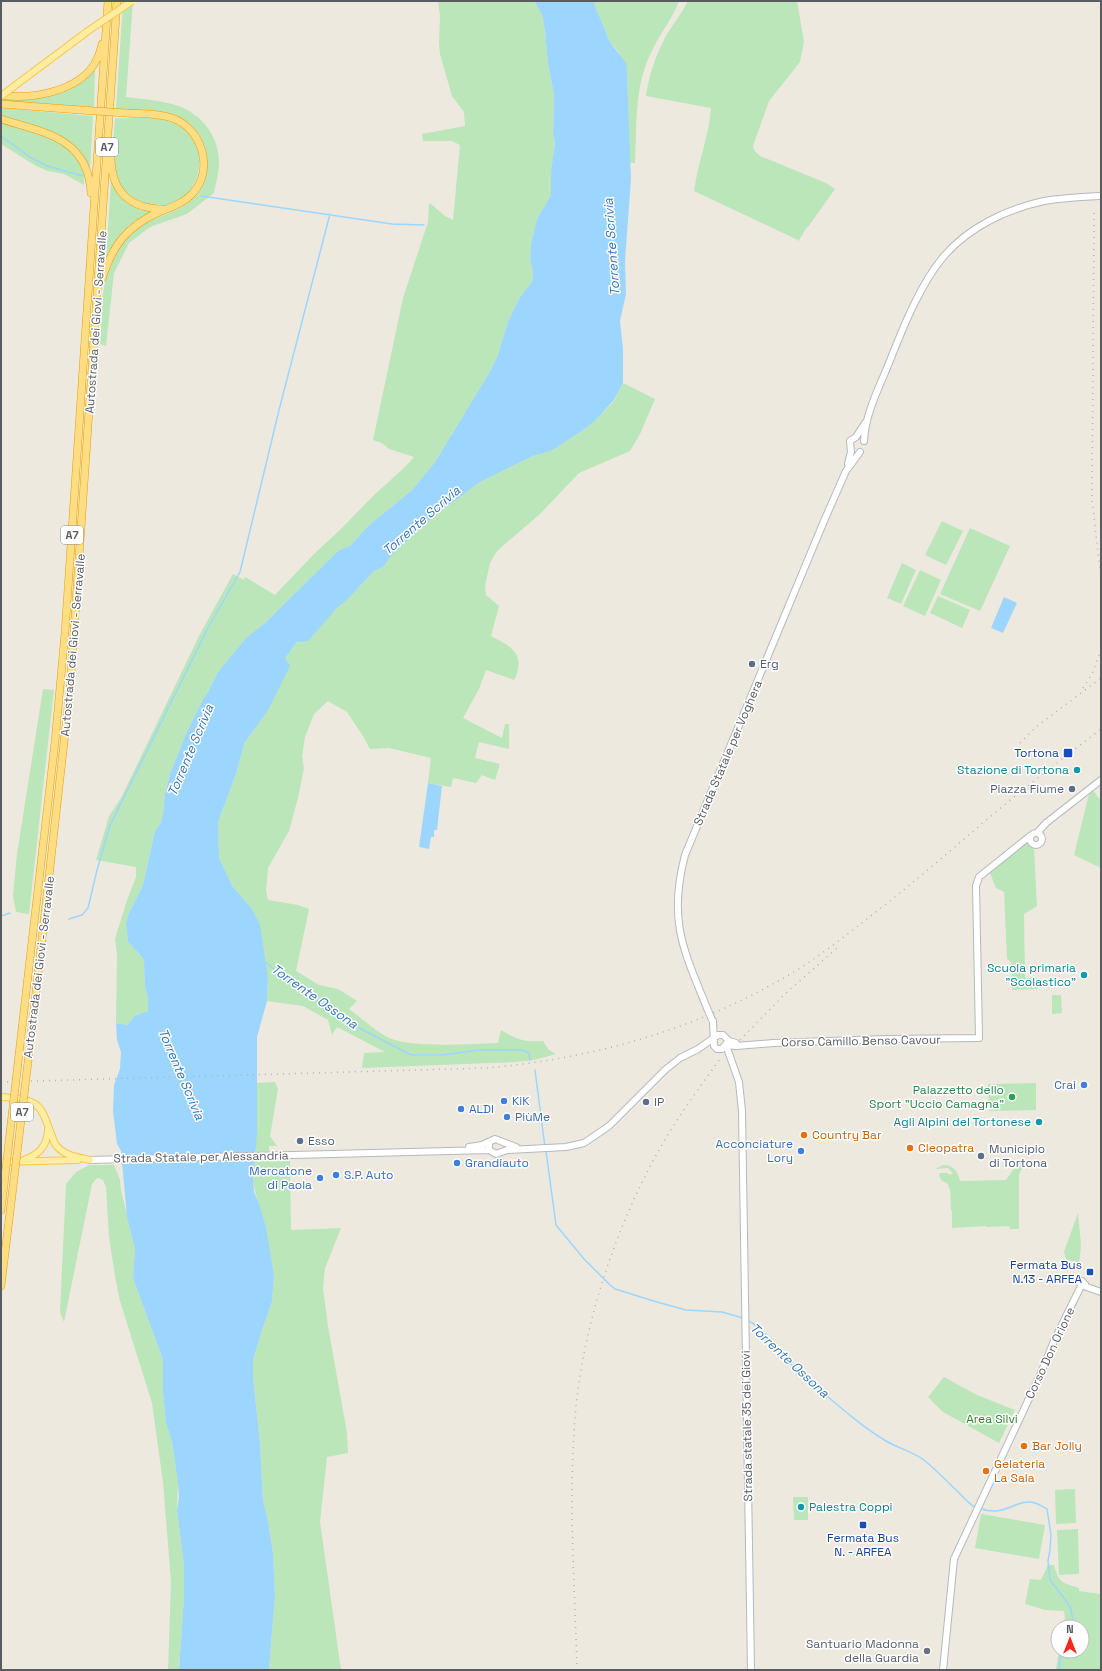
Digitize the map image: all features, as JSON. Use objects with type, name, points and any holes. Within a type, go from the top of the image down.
[{"type":"highway","name":"Autostrada dei Giovi - Serravalle","points":[[1,1210],[61,687],[73,533],[92,224],[108,1]]},
{"type":"highway","name":"Autostrada dei Giovi - Serravalle","points":[[1,1286],[31,1037],[70,689],[117,1]]},
{"type":"highway","points":[[1,96],[45,94],[73,83],[84,76],[92,68],[100,50],[105,32]]},
{"type":"highway","points":[[111,94],[111,165],[116,184],[129,200],[139,206],[151,209],[166,209]]},
{"type":"highway","points":[[1,104],[159,115],[181,122],[189,128],[200,143],[204,164],[199,186],[186,200],[138,222],[121,239],[106,267],[98,292]]},
{"type":"highway","points":[[1,120],[57,138],[72,148],[79,155],[85,163],[89,174],[92,224]]},
{"type":"main road","points":[[1,96],[88,31],[132,1]]},
{"type":"main road","name":"Strada Statale per Voghera","points":[[725,1041],[712,1021],[680,937],[677,910],[682,869],[700,818],[846,471],[851,449],[850,441],[856,437],[868,417],[899,339],[920,294],[936,267],[952,248],[978,228],[1016,208],[1045,201],[1101,196]]},
{"type":"main road","name":"Strada Statale per Voghera","points":[[846,471],[864,448],[868,417]]},
{"type":"main road","points":[[856,437],[861,438],[864,441]]},
{"type":"main road","points":[[851,449],[855,452],[860,452]]},
{"type":"main road","name":"Corso Camillo Benso Cavour","points":[[725,1041],[744,1045],[979,1038],[976,886],[979,877],[1101,780]]},
{"type":"main road","name":"Strada Statale per Voghera","points":[[712,1021],[713,1039]]},
{"type":"main road","points":[[717,1036],[725,1041],[723,1048],[717,1048],[713,1043],[713,1039],[717,1036]]},
{"type":"main road","name":"Strada Statale per Alessandria","points":[[449,1150],[489,1142],[495,1139],[502,1143],[521,1148],[539,1149],[576,1146],[593,1138],[609,1126],[665,1070],[680,1058],[713,1039]]},
{"type":"main road","name":"Strada statale 35 dei Giovi","points":[[725,1041],[742,1100],[751,1670]]},
{"type":"main road","name":"Strada Statale per Alessandria","points":[[698,1049],[717,1048]]},
{"type":"main road","name":"Strada statale 35 dei Giovi","points":[[717,1048],[732,1063]]},
{"type":"main road","points":[[1,1097],[17,1097],[36,1103],[41,1108],[55,1144],[63,1152],[73,1157],[90,1160]]},
{"type":"main road","points":[[20,1161],[36,1155],[44,1148],[47,1140],[48,1128]]},
{"type":"main road","points":[[489,1142],[489,1150]]},
{"type":"main road","points":[[502,1143],[502,1151]]},
{"type":"main road","name":"Strada Statale per Alessandria","points":[[1,1162],[449,1150],[489,1150],[496,1154],[502,1151],[521,1148]]},
{"type":"main road","name":"Corso Don Orione","points":[[943,1670],[954,1559],[974,1512],[1032,1391],[1054,1341],[1082,1286],[1101,1292]]},
{"type":"green space","points":[[123,1],[133,1],[126,97],[172,104],[191,112],[206,125],[211,133],[218,152],[219,166],[214,193],[187,214],[150,227],[129,243],[114,273],[106,346],[100,344],[105,281],[108,268],[121,242],[142,225],[184,206],[192,200],[200,191],[205,179],[207,165],[207,156],[203,143],[197,132],[188,123],[178,117],[154,111],[116,109]]},
{"type":"green space","points":[[438,1],[534,1],[542,15],[548,64],[554,95],[553,134],[555,143],[551,170],[551,195],[537,219],[531,243],[530,260],[533,271],[532,282],[520,297],[508,321],[498,355],[489,373],[435,462],[412,490],[368,526],[350,546],[339,550],[266,622],[247,637],[218,672],[185,736],[170,774],[165,794],[163,814],[160,824],[155,831],[143,885],[128,915],[126,923],[128,942],[143,958],[145,987],[148,997],[148,1011],[134,1016],[128,1025],[116,1023],[117,954],[115,939],[136,877],[136,867],[96,860],[109,816],[121,798],[200,634],[233,574],[244,580],[245,577],[275,595],[314,554],[414,457],[389,449],[382,443],[373,440],[403,298],[428,222],[429,204],[453,220],[460,145],[452,141],[423,141],[422,134],[465,126],[464,112],[452,96],[440,54],[440,16]]},
{"type":"green space","points":[[593,1],[679,1],[673,15],[653,48],[641,81],[637,108],[635,163],[630,163],[627,72],[618,51],[610,42]]},
{"type":"green space","points":[[688,1],[797,1],[804,42],[800,62],[769,101],[753,146],[754,150],[760,156],[826,183],[835,189],[807,227],[798,242],[798,240],[694,191],[708,129],[711,108],[646,96],[651,73],[659,50]]},
{"type":"green space","points":[[95,68],[94,107],[1,101],[1,97],[47,95]]},
{"type":"green space","points":[[1,108],[93,116],[90,168],[84,156],[74,145],[50,133],[1,117]]},
{"type":"green space","points":[[115,118],[150,118],[164,120],[187,132],[197,146],[199,162],[196,179],[188,193],[174,203],[157,206],[137,200],[123,189],[117,179],[113,161]]},
{"type":"green space","points":[[1,122],[59,141],[75,154],[85,173],[84,185],[64,174],[48,171],[36,166],[1,144]]},
{"type":"green space","points":[[111,181],[124,199],[128,202],[153,212],[134,222],[123,231],[106,257]]},
{"type":"green space","points":[[623,383],[655,399],[640,434],[630,451],[579,473],[540,514],[497,551],[490,563],[485,586],[486,595],[499,606],[491,636],[515,652],[519,664],[518,671],[514,680],[486,670],[479,689],[463,718],[502,738],[505,724],[509,724],[509,749],[479,742],[475,758],[500,764],[495,780],[482,775],[476,783],[453,778],[451,787],[428,783],[431,758],[389,748],[370,749],[347,712],[328,701],[314,714],[305,737],[302,756],[304,768],[289,831],[268,868],[266,890],[268,900],[298,905],[309,909],[296,971],[319,985],[338,989],[357,1001],[349,1009],[389,1038],[399,1041],[427,1044],[498,1043],[501,1030],[521,1040],[543,1041],[549,1050],[556,1054],[534,1060],[515,1062],[362,1068],[364,1053],[385,1052],[337,1027],[332,1035],[328,1020],[303,1006],[267,1001],[268,978],[252,909],[233,887],[219,858],[218,822],[236,774],[245,742],[267,712],[285,658],[297,642],[348,599],[374,571],[383,567],[393,554],[433,517],[480,482],[533,456],[551,451],[582,431],[597,419],[614,401]]},
{"type":"green space","points":[[942,521],[963,531],[946,565],[925,555]]},
{"type":"green space","points":[[970,528],[1010,546],[980,611],[940,594]]},
{"type":"green space","points":[[902,563],[916,570],[901,604],[887,598]]},
{"type":"green space","points":[[920,570],[941,580],[925,616],[903,606]]},
{"type":"green space","points":[[938,596],[970,610],[962,628],[930,613]]},
{"type":"green space","points":[[43,689],[54,690],[29,914],[16,912],[13,896],[17,854]]},
{"type":"green space","points":[[1093,790],[1101,801],[1101,868],[1074,855],[1089,794]]},
{"type":"green space","points":[[1026,843],[1034,849],[1037,906],[1024,914],[1025,978],[1038,978],[1038,989],[1012,990],[1011,962],[1007,959],[1004,892],[996,888],[990,873]]},
{"type":"green space","points":[[1052,995],[1061,995],[1062,1013],[1052,1014]]},
{"type":"green space","points":[[275,1082],[278,1089],[270,1136],[277,1146],[269,1146],[269,1152],[256,1152],[256,1083]]},
{"type":"green space","name":"Palazzetto dello Sport \"Uccio Camagna\"","points":[[1036,1083],[1036,1110],[989,1111],[988,1084]]},
{"type":"green space","points":[[255,1161],[290,1161],[291,1230],[341,1228],[325,1268],[323,1288],[328,1326],[347,1433],[348,1453],[327,1457],[320,1522],[341,1670],[269,1670],[275,1595],[273,1553],[263,1500],[260,1443],[253,1377],[253,1360],[272,1302],[274,1275],[259,1203],[254,1188],[253,1177]]},
{"type":"green space","points":[[89,1165],[114,1165],[120,1180],[135,1249],[133,1278],[163,1360],[163,1394],[166,1423],[172,1442],[178,1482],[177,1511],[184,1565],[184,1596],[179,1670],[168,1670],[171,1582],[163,1482],[152,1403],[120,1301],[109,1237],[106,1187],[103,1180],[99,1178],[92,1184],[64,1322],[60,1312],[66,1184],[76,1172]]},
{"type":"green space","points":[[943,1165],[953,1168],[960,1181],[1006,1180],[1013,1170],[1023,1165],[1019,1175],[1019,1229],[1010,1229],[1009,1226],[952,1228],[950,1189],[948,1184],[941,1180],[939,1175],[940,1173],[948,1173],[949,1175],[953,1173],[948,1168],[935,1169]]},
{"type":"green space","points":[[1078,1213],[1081,1245],[1079,1264],[1066,1259],[1064,1252]]},
{"type":"green space","name":"Area Silvi","points":[[944,1377],[977,1395],[1015,1410],[999,1443],[943,1412],[928,1397]]},
{"type":"green space","points":[[1075,1489],[1076,1523],[1056,1524],[1055,1490]]},
{"type":"green space","name":"Palestra Coppi","points":[[793,1497],[808,1497],[808,1520],[794,1520]]},
{"type":"green space","points":[[981,1514],[1045,1525],[1039,1559],[975,1548]]},
{"type":"green space","points":[[1078,1529],[1079,1574],[1059,1575],[1057,1530]]},
{"type":"green space","points":[[1048,1565],[1054,1565],[1059,1579],[1064,1583],[1079,1588],[1079,1591],[1101,1594],[1101,1670],[1056,1670],[1058,1659],[1090,1659],[1090,1619],[1065,1619],[1064,1611],[1045,1610],[1025,1604],[1030,1579],[1041,1580]]},
{"type":"water","name":"Torrente Scrivia","points":[[534,1],[593,1],[610,42],[626,63],[631,179],[625,261],[626,294],[620,321],[623,349],[623,383],[614,400],[597,419],[582,431],[551,451],[533,456],[480,482],[433,517],[393,554],[383,567],[374,571],[348,599],[336,609],[308,641],[297,642],[285,658],[290,666],[267,712],[245,742],[236,774],[218,822],[219,858],[233,887],[252,909],[260,925],[268,978],[267,1001],[257,1037],[257,1133],[253,1174],[254,1192],[259,1203],[266,1228],[274,1275],[272,1302],[253,1360],[253,1377],[260,1443],[263,1500],[273,1553],[275,1595],[269,1670],[179,1670],[184,1596],[184,1565],[177,1511],[179,1497],[178,1483],[172,1442],[166,1423],[163,1394],[163,1360],[133,1278],[135,1249],[127,1217],[121,1151],[117,1144],[113,1111],[114,1085],[120,1069],[121,1052],[117,1040],[116,1023],[128,1025],[134,1016],[148,1011],[148,997],[145,987],[143,958],[128,942],[126,923],[128,915],[143,885],[155,831],[160,824],[163,814],[165,794],[170,774],[185,736],[218,672],[247,637],[266,622],[339,550],[350,546],[368,526],[412,490],[435,462],[489,373],[498,355],[508,321],[520,297],[532,282],[533,271],[530,260],[531,243],[537,219],[551,195],[551,170],[555,143],[553,134],[554,95],[548,64],[545,31],[542,15]]},
{"type":"water","points":[[1004,597],[1017,603],[1003,633],[991,628]]},
{"type":"water","points":[[428,783],[442,786],[437,830],[434,830],[434,837],[431,837],[429,849],[419,847]]},
{"type":"waterway","points":[[1,136],[30,157],[47,166],[83,176]]},
{"type":"waterway","points":[[201,196],[392,224],[424,225]]},
{"type":"waterway","points":[[69,919],[82,915],[88,908],[110,825],[209,626],[240,572],[279,410],[330,214]]},
{"type":"waterway","points":[[1,916],[10,913]]},
{"type":"waterway","name":"Torrente Ossona","points":[[264,961],[297,987],[344,1020],[411,1055],[443,1055],[479,1050],[522,1050],[529,1053],[530,1060]]},
{"type":"waterway","name":"Torrente Ossona","points":[[535,1070],[545,1147]]},
{"type":"waterway","name":"Torrente Ossona","points":[[546,1151],[556,1225],[584,1259],[609,1284],[615,1289],[686,1310],[722,1312],[743,1318]]},
{"type":"waterway","name":"Torrente Ossona","points":[[747,1320],[763,1331],[802,1375],[843,1410],[886,1441],[924,1460],[975,1507]]},
{"type":"waterway","name":"Torrente Ossona","points":[[979,1508],[988,1511],[996,1511],[1028,1502],[1036,1503],[1047,1509],[1051,1535],[1048,1561],[1050,1580],[1070,1606],[1073,1619]]},
{"type":"waterway","name":"Torrente Ossona","points":[[1059,1670],[1060,1659]]},
{"type":"railway","points":[[1094,213],[1092,499],[1101,579]]},
{"type":"railway","points":[[1083,688],[1092,674],[1101,650]]},
{"type":"railway","points":[[1020,743],[1036,727],[1101,678]]},
{"type":"railway","points":[[1,1082],[486,1068],[525,1064],[564,1057],[641,1039],[716,1012],[752,995],[806,964],[892,899],[1007,802],[1101,729]]},
{"type":"railway","points":[[740,1040],[785,994],[837,948]]},
{"type":"railway","points":[[577,1670],[572,1522],[574,1433],[577,1397],[591,1323],[613,1251],[642,1182],[673,1126],[720,1059]]},
{"type":"place","name":"Erg","points":[[752,664]]},
{"type":"place","name":"Tortona","points":[[1068,753]]},
{"type":"place","name":"Stazione di Tortona","points":[[1077,770]]},
{"type":"place","name":"Piazza Fiume","points":[[1072,789]]},
{"type":"place","name":"Scuola primaria \"Scolastico\"","points":[[1084,975]]},
{"type":"place","name":"Crai","points":[[1084,1085]]},
{"type":"place","name":"Palazzetto dello Sport \"Uccio Camagna\"","points":[[1012,1097]]},
{"type":"place","name":"KiK","points":[[504,1101]]},
{"type":"place","name":"IP","points":[[646,1102]]},
{"type":"place","name":"ALDI","points":[[461,1109]]},
{"type":"place","name":"PiùMe","points":[[507,1117]]},
{"type":"place","name":"Agli Alpini del Tortonese","points":[[1039,1122]]},
{"type":"place","name":"Country Bar","points":[[804,1135]]},
{"type":"place","name":"Esso","points":[[300,1141]]},
{"type":"place","name":"Cleopatra","points":[[910,1148]]},
{"type":"place","name":"Acconciature Lory","points":[[801,1151]]},
{"type":"place","name":"Municipio di Tortona","points":[[981,1156]]},
{"type":"place","name":"Grandiauto","points":[[457,1163]]},
{"type":"place","name":"S.P. Auto","points":[[336,1175]]},
{"type":"place","name":"Mercatone di Paola","points":[[320,1178]]},
{"type":"place","name":"Fermata Bus N.13 - ARFEA","points":[[1090,1272]]},
{"type":"place","name":"Bar Jolly","points":[[1024,1446]]},
{"type":"place","name":"Gelateria La Sala","points":[[986,1471]]},
{"type":"place","name":"Palestra Coppi","points":[[801,1507]]},
{"type":"place","name":"Fermata Bus N. - ARFEA","points":[[863,1525]]},
{"type":"place","name":"Santuario Madonna della Guardia","points":[[927,1651]]}]
